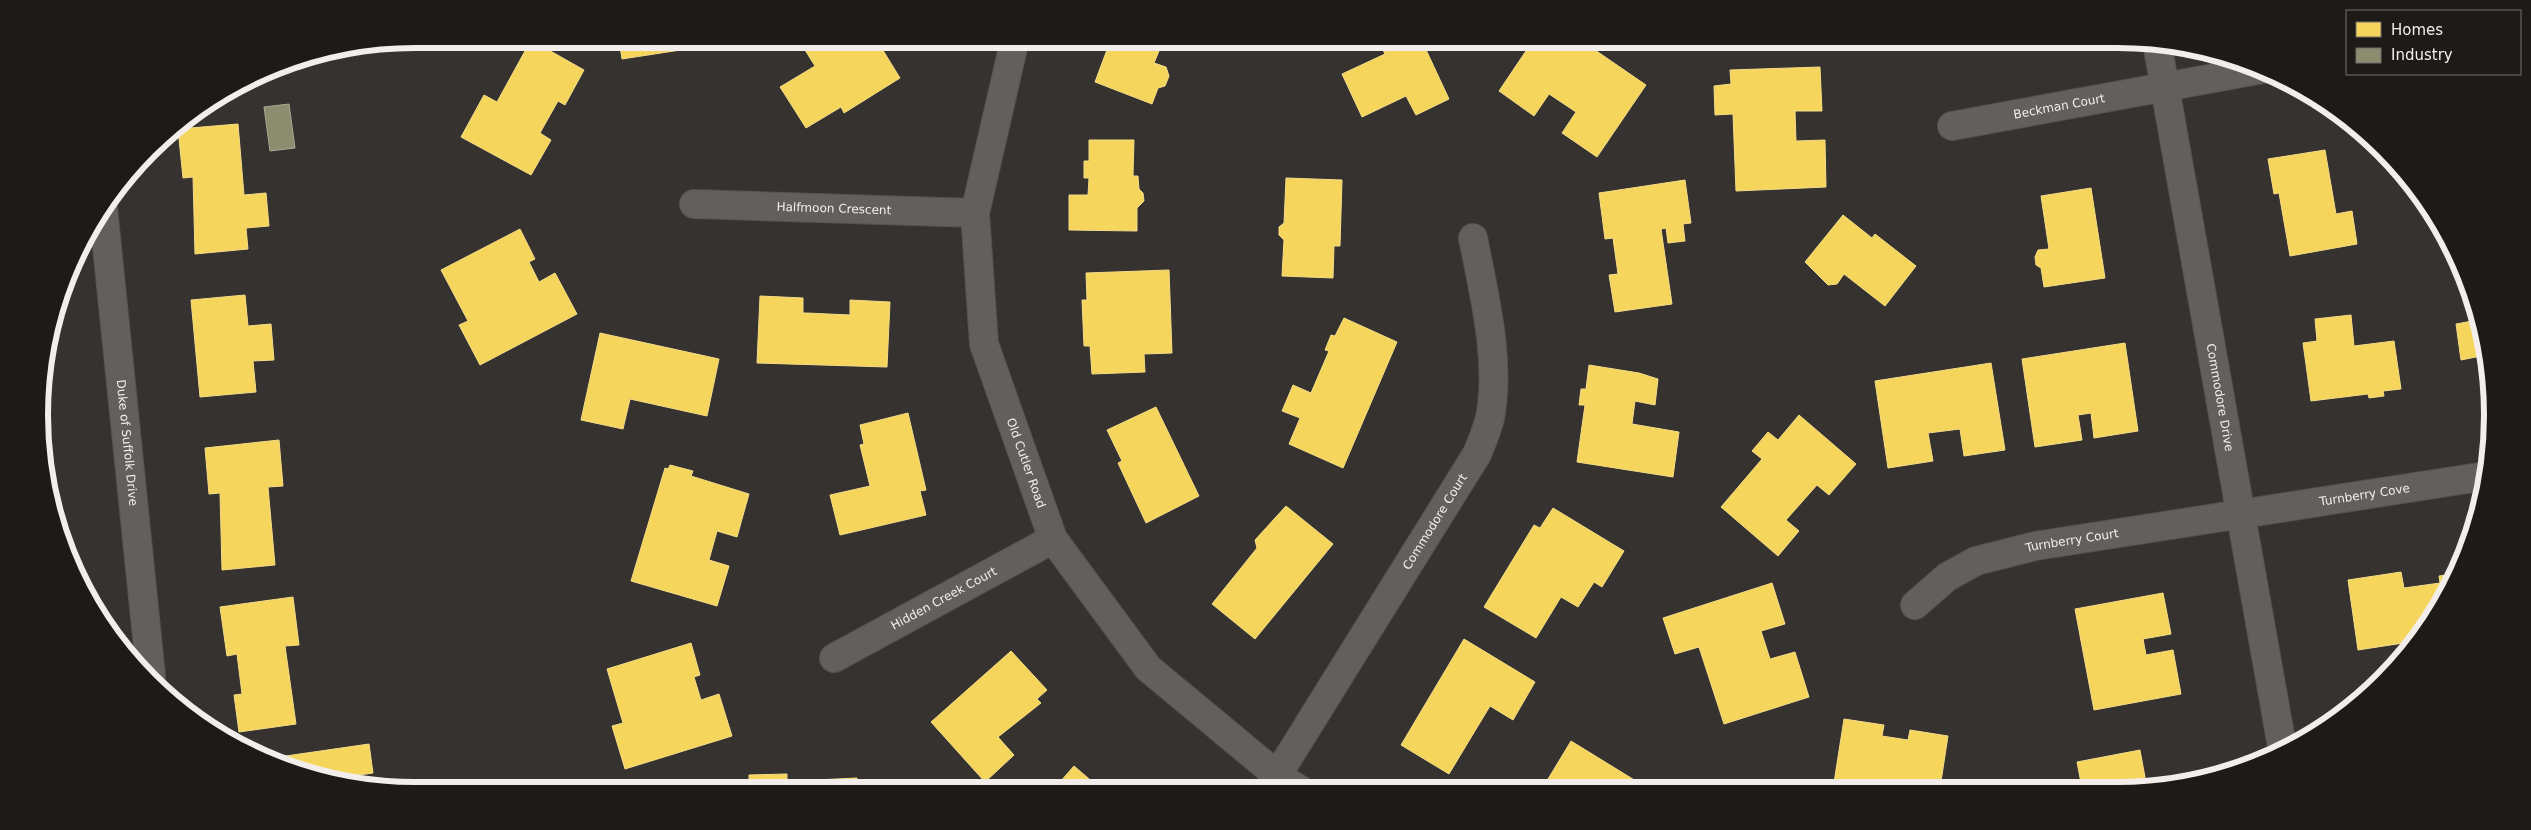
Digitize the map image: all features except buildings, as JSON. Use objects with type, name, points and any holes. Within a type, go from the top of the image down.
[{"type":"street","name":"Old Cutler Road","points":[[1013,48],[975,213],[984,344],[1054,539],[1148,668],[1279,782]]},
{"type":"street","name":"Commodore Drive","points":[[2158,50],[2282,743]]},
{"type":"street","name":"Beckman Court","points":[[1952,126],[2247,72]]},
{"type":"street","name":"Halfmoon Crescent","points":[[694,204],[975,213]]},
{"type":"street","name":"Duke of Suffolk Drive","points":[[103,220],[150,670]]},
{"type":"street","name":"Commodore Court","points":[[1284,782],[1477,454],[1490,419],[1494,388],[1488,313],[1473,238]]},
{"type":"street","name":"Turnberry Cove","points":[[2242,512],[2478,477]]},
{"type":"street","name":"Turnberry Court","points":[[1915,604],[1947,577],[1976,561],[2035,546],[2242,512]]},
{"type":"street","name":"Hidden Creek Court","points":[[834,658],[1054,539]]}]
